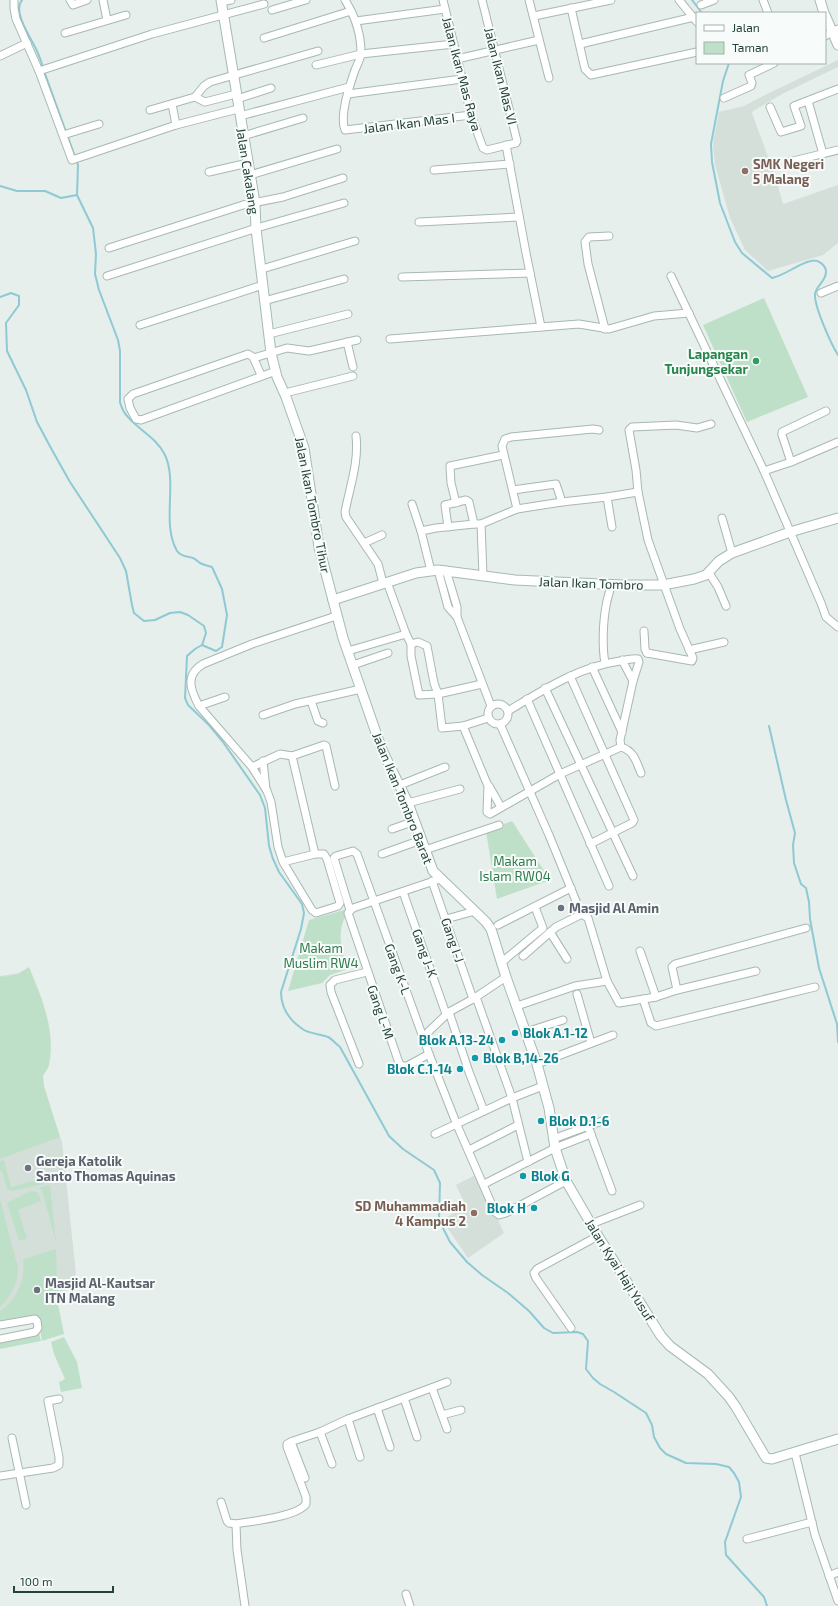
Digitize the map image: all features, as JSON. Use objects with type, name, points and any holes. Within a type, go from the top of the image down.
[{"type":"street","points":[[14,0],[14,12],[27,43],[43,70],[66,134],[71,159],[76,159],[176,125],[239,112],[348,91],[462,79]]},
{"type":"street","points":[[70,0],[73,5],[87,0]]},
{"type":"street","points":[[103,0],[107,20]]},
{"type":"street","points":[[221,1],[231,0]]},
{"type":"street","points":[[272,10],[306,0]]},
{"type":"street","points":[[346,0],[356,20],[361,54],[348,91]]},
{"type":"street","name":"Jalan Ikan Mas Raya","points":[[443,0],[471,115],[483,148],[487,150],[506,145]]},
{"type":"street","name":"Jalan Ikan Mas VI","points":[[482,0],[517,141],[516,143],[506,145]]},
{"type":"street","points":[[530,0],[549,78]]},
{"type":"street","points":[[534,16],[611,0]]},
{"type":"street","points":[[580,44],[695,19],[679,0]]},
{"type":"street","points":[[701,5],[714,0]]},
{"type":"street","points":[[763,0],[765,12]]},
{"type":"street","points":[[820,0],[824,12]]},
{"type":"street","name":"Jalan Cakalang","points":[[221,1],[255,203],[256,229],[262,269],[269,338]]},
{"type":"street","points":[[43,70],[152,34],[264,4]]},
{"type":"street","points":[[571,8],[585,69],[591,75],[696,52]]},
{"type":"street","points":[[356,20],[445,9]]},
{"type":"street","points":[[264,38],[351,11]]},
{"type":"street","points":[[65,32],[126,15]]},
{"type":"street","points":[[826,20],[838,45]]},
{"type":"street","points":[[457,60],[539,40]]},
{"type":"street","points":[[0,56],[27,43]]},
{"type":"street","points":[[316,65],[361,54],[454,44]]},
{"type":"street","points":[[150,110],[195,97],[208,82],[318,51]]},
{"type":"street","points":[[724,98],[751,86],[752,83],[749,75],[772,64]]},
{"type":"street","points":[[195,97],[205,102],[237,97],[271,88]]},
{"type":"street","points":[[770,107],[781,132],[801,126],[794,106],[838,89]]},
{"type":"street","name":"Jalan Ikan Mas I","points":[[348,91],[343,123],[346,131],[471,115]]},
{"type":"street","points":[[808,101],[823,154]]},
{"type":"street","points":[[172,104],[176,125]]},
{"type":"street","points":[[243,136],[303,118]]},
{"type":"street","points":[[66,134],[99,124]]},
{"type":"street","points":[[506,145],[541,327]]},
{"type":"street","points":[[250,175],[337,149]]},
{"type":"street","points":[[789,162],[838,150]]},
{"type":"street","points":[[209,172],[248,163]]},
{"type":"street","points":[[434,170],[510,164]]},
{"type":"street","points":[[109,248],[244,205],[283,197],[343,178]]},
{"type":"street","points":[[107,276],[344,203]]},
{"type":"street","points":[[419,222],[519,217]]},
{"type":"street","points":[[605,329],[588,264],[585,242],[589,237],[609,236]]},
{"type":"street","points":[[262,269],[355,241]]},
{"type":"street","points":[[402,277],[530,273]]},
{"type":"street","points":[[671,276],[764,472],[821,603],[824,614],[838,627]]},
{"type":"street","points":[[264,300],[344,279]]},
{"type":"street","points":[[140,325],[263,285]]},
{"type":"street","points":[[821,293],[838,286]]},
{"type":"street","points":[[390,339],[579,324],[605,329],[625,326],[654,316],[689,313]]},
{"type":"street","points":[[269,338],[348,314]]},
{"type":"street","name":"Jalan Ikan Tombro Tihur","points":[[269,338],[276,371],[304,448],[319,547],[333,600]]},
{"type":"street","points":[[254,358],[287,348],[309,351],[356,340]]},
{"type":"street","points":[[347,342],[353,367]]},
{"type":"street","points":[[261,375],[254,358],[252,355],[247,354],[133,394],[128,399],[130,408],[136,419],[141,420],[261,375],[276,371]]},
{"type":"street","points":[[284,393],[353,376]]},
{"type":"street","points":[[792,462],[782,432],[826,411]]},
{"type":"street","points":[[647,653],[692,661],[693,658],[663,585],[648,540],[638,492],[629,430],[630,428],[676,425],[697,428],[711,424]]},
{"type":"street","points":[[517,509],[503,455],[502,444],[508,438],[543,433],[592,429],[599,430]]},
{"type":"street","points":[[356,436],[356,463],[346,517],[378,564],[411,644],[418,694],[421,696],[438,694],[482,684]]},
{"type":"street","points":[[764,472],[792,462],[838,442]]},
{"type":"street","points":[[456,503],[451,483],[450,466],[503,455]]},
{"type":"street","points":[[512,490],[556,484],[562,502]]},
{"type":"street","points":[[421,531],[477,524],[517,509],[638,492]]},
{"type":"street","points":[[607,497],[612,527]]},
{"type":"street","points":[[448,527],[444,506],[466,500],[469,501],[477,524],[483,576]]},
{"type":"street","points":[[412,504],[418,517],[421,531],[438,570],[448,607],[457,617],[491,706]]},
{"type":"street","points":[[722,518],[732,554]]},
{"type":"street","name":"Jalan Ikan Tombro","points":[[333,600],[416,573],[438,570],[515,580],[663,585],[694,579],[709,573],[719,561],[732,554],[790,532],[838,518]]},
{"type":"street","points":[[364,543],[382,535]]},
{"type":"street","points":[[709,573],[718,587],[726,606]]},
{"type":"street","points":[[605,663],[603,651],[606,605],[611,584]]},
{"type":"street","name":"Jalan Ikan Tombro Barat","points":[[333,600],[336,616],[382,750],[408,803],[436,880],[486,922],[491,929],[506,977]]},
{"type":"street","points":[[283,862],[315,854],[326,855],[340,903],[334,908],[323,912],[316,913],[312,910],[283,862],[278,848],[271,802],[267,791],[252,767],[199,706],[193,695],[191,686],[192,673],[196,668],[203,664],[252,644],[336,616]]},
{"type":"street","points":[[644,631],[645,649],[647,653]]},
{"type":"street","points":[[348,651],[406,634]]},
{"type":"street","points":[[411,644],[418,642],[427,646],[434,683],[438,694],[442,728],[463,726],[488,718]]},
{"type":"street","points":[[690,650],[724,642]]},
{"type":"street","points":[[353,665],[388,653]]},
{"type":"street","points":[[621,746],[620,741],[633,681],[639,660],[647,653]]},
{"type":"street","points":[[622,660],[633,681]]},
{"type":"street","points":[[508,711],[545,688],[592,667],[622,660],[639,660]]},
{"type":"street","points":[[592,667],[622,732]]},
{"type":"street","points":[[570,676],[634,820],[632,823],[590,844]]},
{"type":"street","points":[[545,688],[633,876]]},
{"type":"street","points":[[263,714],[334,694],[361,689]]},
{"type":"street","points":[[199,706],[225,697]]},
{"type":"street","points":[[527,700],[610,886]]},
{"type":"street","points":[[311,701],[318,721],[323,723]]},
{"type":"street","points":[[494,704],[500,704],[508,711],[507,719],[500,724],[493,723],[488,718],[488,712],[494,704]]},
{"type":"street","points":[[500,724],[576,901]]},
{"type":"street","points":[[463,726],[488,786],[501,808]]},
{"type":"street","points":[[252,767],[280,754],[292,756],[319,746],[326,746],[335,786]]},
{"type":"street","points":[[488,786],[488,813],[490,814],[560,774],[621,746],[632,752],[641,773]]},
{"type":"street","points":[[292,756],[315,854]]},
{"type":"street","points":[[263,761],[267,791]]},
{"type":"street","points":[[400,785],[445,767]]},
{"type":"street","points":[[408,803],[460,789]]},
{"type":"street","points":[[392,829],[415,821]]},
{"type":"street","points":[[425,850],[499,825]]},
{"type":"street","points":[[382,854],[421,840]]},
{"type":"street","name":"Gang K-L","points":[[349,912],[334,858],[350,851],[357,854],[429,1054],[457,1125],[484,1184],[494,1211],[500,1215],[515,1209],[566,1181]]},
{"type":"street","points":[[349,912],[374,901],[436,880]]},
{"type":"street","name":"Gang I-J","points":[[436,880],[446,919],[512,1098],[528,1162]]},
{"type":"street","points":[[498,925],[571,888]]},
{"type":"street","name":"Gang J-K","points":[[403,892],[484,1112]]},
{"type":"street","points":[[502,962],[543,928],[535,907]]},
{"type":"street","points":[[446,919],[474,911]]},
{"type":"street","name":"Gang L-M","points":[[349,912],[367,972],[400,1064],[407,1066],[429,1054]]},
{"type":"street","points":[[523,956],[556,927],[582,914],[587,916],[598,947],[606,981],[618,1003],[656,997],[677,990],[756,971]]},
{"type":"street","points":[[677,990],[672,967],[675,964],[806,928]]},
{"type":"street","points":[[550,932],[567,959]]},
{"type":"street","points":[[640,951],[656,997]]},
{"type":"street","points":[[359,1064],[330,985],[335,980],[367,972]]},
{"type":"street","points":[[423,1037],[448,1013],[475,998],[506,977]]},
{"type":"street","name":"Jalan Kyai Haji Yusuf","points":[[506,977],[537,1064],[549,1108],[554,1143],[566,1181],[598,1236],[661,1336],[670,1346],[708,1374],[729,1397],[764,1457],[770,1460],[838,1439]]},
{"type":"street","points":[[517,1006],[575,986],[606,981]]},
{"type":"street","points":[[643,999],[651,1023],[656,1026],[815,986]]},
{"type":"street","points":[[577,994],[591,1043]]},
{"type":"street","points":[[526,1032],[563,1020]]},
{"type":"street","points":[[537,1064],[613,1035]]},
{"type":"street","points":[[435,1134],[512,1098],[543,1086]]},
{"type":"street","points":[[484,1184],[528,1162],[554,1143],[588,1126],[602,1121]]},
{"type":"street","points":[[469,1150],[518,1125]]},
{"type":"street","points":[[588,1126],[612,1191]]},
{"type":"street","points":[[554,1143],[591,1134]]},
{"type":"street","points":[[591,1224],[640,1205]]},
{"type":"street","points":[[571,1328],[534,1273],[537,1269],[598,1236]]},
{"type":"street","points":[[0,1325],[35,1319],[37,1320],[38,1328],[35,1332],[0,1339]]},
{"type":"street","points":[[289,1444],[427,1388],[432,1388],[447,1382]]},
{"type":"street","points":[[432,1388],[447,1429]]},
{"type":"street","points":[[404,1398],[417,1437]]},
{"type":"street","points":[[0,1476],[53,1468],[60,1464],[48,1401],[59,1400]]},
{"type":"street","points":[[377,1408],[390,1447]]},
{"type":"street","points":[[442,1415],[461,1410]]},
{"type":"street","points":[[348,1419],[360,1457]]},
{"type":"street","points":[[320,1432],[332,1464]]},
{"type":"street","points":[[12,1438],[26,1505]]},
{"type":"street","points":[[289,1444],[305,1478]]},
{"type":"street","points":[[221,1502],[227,1521],[229,1523],[236,1524],[289,1514],[304,1507],[306,1497],[289,1444]]},
{"type":"street","points":[[795,1452],[821,1555],[838,1601]]},
{"type":"street","points":[[747,1539],[812,1522]]},
{"type":"street","points":[[236,1524],[237,1550],[245,1606]]},
{"type":"street","points":[[829,1576],[838,1572]]},
{"type":"street","points":[[406,1594],[410,1606]]},
{"type":"shaded area","name":"SMK Negeri 5 Malang","points":[[838,60],[838,67],[784,93],[752,113],[775,176],[783,204],[838,185],[838,243],[823,255],[768,271],[745,250],[730,218],[715,165],[713,143],[719,112],[744,106]]},
{"type":"shaded area","points":[[26,972],[37,1075],[62,1142],[76,1274],[57,1307],[0,1320],[0,976]]},
{"type":"shaded area","name":"SD Muhammadiah 4 Kampus 2","points":[[477,1174],[504,1233],[468,1258],[442,1220],[466,1206],[456,1185]]},
{"type":"green space","name":"Lapangan Tunjungsekar","points":[[764,298],[808,397],[747,422],[703,325]]},
{"type":"green space","name":"Makam Islam RW04","points":[[512,821],[550,880],[497,899],[486,831]]},
{"type":"green space","name":"Makam Muslim RW4","points":[[344,910],[346,915],[341,929],[341,942],[348,969],[330,975],[322,983],[288,991],[309,920]]},
{"type":"green space","points":[[29,967],[43,1003],[49,1027],[51,1052],[49,1066],[43,1076],[44,1086],[60,1137],[0,1159],[0,977],[16,975]]},
{"type":"green space","points":[[4,1160],[11,1187],[48,1177],[49,1183],[12,1191],[7,1189],[0,1170],[0,1161]]},
{"type":"green space","points":[[50,1185],[56,1243],[42,1190],[39,1188]]},
{"type":"green space","points":[[31,1191],[39,1195],[41,1201],[18,1210],[27,1239],[19,1241],[7,1203]]},
{"type":"green space","points":[[0,1199],[18,1273],[13,1289],[0,1307]]},
{"type":"green space","points":[[56,1249],[58,1304],[64,1334],[42,1341],[38,1318],[34,1316],[0,1323],[0,1311],[16,1295],[22,1281],[24,1267],[23,1259]]},
{"type":"green space","points":[[39,1333],[41,1341],[0,1349],[0,1341]]},
{"type":"green space","points":[[64,1337],[77,1362],[82,1388],[61,1392],[59,1382],[65,1379],[54,1354],[51,1342]]},
{"type":"waterway","points":[[22,0],[19,11],[23,24],[37,51],[43,67]]},
{"type":"waterway","points":[[692,0],[701,12]]},
{"type":"waterway","points":[[729,64],[723,81],[711,144],[712,162],[720,203],[735,242],[742,253],[772,278],[777,277],[806,262],[816,261],[823,265],[826,269],[826,275],[817,288],[815,300],[831,343],[838,355]]},
{"type":"waterway","points":[[44,71],[78,165],[77,195],[93,228],[96,254],[95,274],[99,290],[118,340],[120,351],[120,402],[128,417],[154,440],[165,455],[169,466],[170,478],[170,528],[172,540],[177,551],[182,555],[193,558],[204,565],[212,567],[222,589],[227,615],[222,647],[216,651],[202,645]]},
{"type":"waterway","points":[[0,186],[17,191],[45,191],[61,198],[77,195]]},
{"type":"waterway","points":[[0,297],[11,293],[19,296],[19,305],[6,323],[7,351],[26,390],[37,422],[52,450],[70,482],[120,558],[126,571],[134,613],[144,621],[155,620],[170,613],[180,612],[188,615],[204,626],[206,633],[202,645],[187,656],[185,698],[188,705],[209,725],[223,742],[260,795],[265,808],[269,846],[273,859],[279,872],[302,904],[304,913],[301,929],[281,992],[281,998],[287,1014],[294,1023],[304,1030],[328,1037],[340,1047],[389,1136],[403,1149],[434,1170],[440,1183],[439,1220],[450,1242],[467,1262],[482,1275],[508,1293],[529,1311],[544,1328],[553,1333],[577,1332],[583,1334],[588,1341],[586,1369],[600,1384],[646,1413],[652,1425],[654,1437],[660,1448],[666,1454],[686,1463],[716,1464],[729,1467],[734,1473],[739,1482],[741,1497],[725,1542],[726,1555],[764,1597],[767,1606]]},
{"type":"waterway","points":[[769,726],[795,833],[793,845],[794,863],[801,884],[806,888],[819,968],[837,1024],[838,1042]]},
{"type":"place","name":"SMK Negeri 5 Malang","points":[[745,171]]},
{"type":"place","name":"Lapangan Tunjungsekar","points":[[756,361]]},
{"type":"place","name":"Masjid Al Amin","points":[[561,908]]},
{"type":"place","name":"Blok A.1-12","points":[[515,1033]]},
{"type":"place","name":"Blok A.13-24","points":[[502,1040]]},
{"type":"place","name":"Blok B,14-26","points":[[475,1058]]},
{"type":"place","name":"Blok C.1-14","points":[[460,1069]]},
{"type":"place","name":"Blok D.1-6","points":[[541,1121]]},
{"type":"place","name":"Gereja Katolik Santo Thomas Aquinas","points":[[28,1168]]},
{"type":"place","name":"Blok G","points":[[523,1176]]},
{"type":"place","name":"Blok H","points":[[534,1208]]},
{"type":"place","name":"SD Muhammadiah 4 Kampus 2","points":[[474,1213]]},
{"type":"place","name":"Masjid Al-Kautsar ITN Malang","points":[[37,1290]]}]
